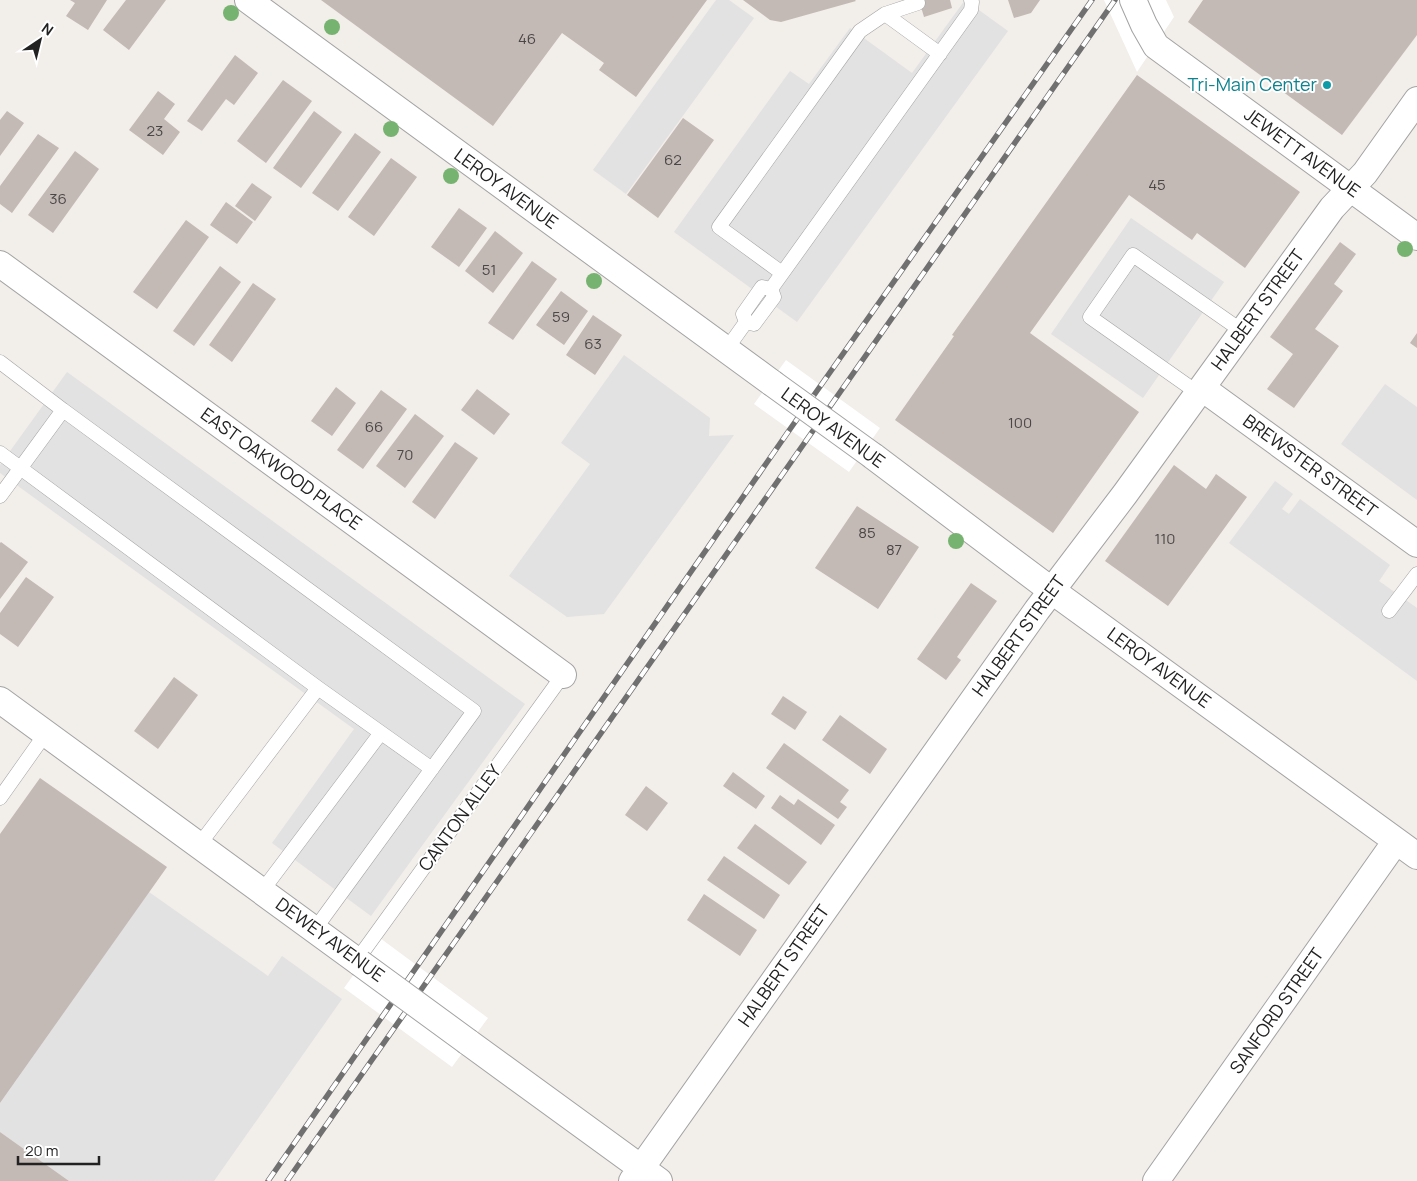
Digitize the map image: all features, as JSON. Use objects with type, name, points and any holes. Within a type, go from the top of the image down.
[{"type":"street","name":"LEROY AVENUE","points":[[248,0],[1417,856]]},
{"type":"street","name":"JEWETT AVENUE","points":[[1133,0],[1156,46],[1417,237]]},
{"type":"street","name":"HALBERT STREET","points":[[644,1177],[1052,590],[1125,494],[1332,208],[1365,173],[1417,100]]},
{"type":"street","name":"EAST OAKWOOD PLACE","points":[[0,264],[563,675]]},
{"type":"street","name":"BREWSTER STREET","points":[[1200,390],[1417,544]]},
{"type":"street","name":"DEWEY AVENUE","points":[[0,700],[468,1042],[644,1177]]},
{"type":"street","name":"SANFORD STREET","points":[[1156,1181],[1396,841]]},
{"type":"lane","points":[[726,350],[746,322],[743,314],[762,287],[771,289],[971,10],[971,0]]},
{"type":"lane","points":[[782,273],[719,227],[860,31],[885,14],[918,3]]},
{"type":"lane","points":[[885,14],[940,54]]},
{"type":"lane","points":[[1200,390],[1090,317],[1133,255],[1242,331]]},
{"type":"lane","points":[[0,362],[474,711],[315,929]]},
{"type":"lane","points":[[0,496],[63,410]]},
{"type":"lane","points":[[0,453],[380,734],[432,769]]},
{"type":"lane","points":[[1389,610],[1417,574]]},
{"type":"lane","name":"CANTON ALLEY","points":[[359,962],[563,675]]},
{"type":"lane","points":[[199,845],[318,688]]},
{"type":"lane","points":[[0,798],[46,733]]},
{"type":"lane","points":[[262,892],[380,734]]},
{"type":"shaded area","points":[[716,0],[729,0],[754,18],[626,194],[593,170]]},
{"type":"shaded area","points":[[965,0],[1008,31],[797,322],[674,232],[790,71],[809,84],[850,28],[912,73]]},
{"type":"shaded area","points":[[1131,218],[1224,282],[1143,398],[1051,334]]},
{"type":"shaded area","points":[[624,355],[710,418],[709,436],[734,435],[604,614],[567,617],[509,576],[590,464],[561,443]]},
{"type":"shaded area","points":[[67,372],[525,704],[371,916],[272,843],[354,729],[0,473],[0,465]]},
{"type":"shaded area","points":[[1385,384],[1417,407],[1417,500],[1341,444]]},
{"type":"shaded area","points":[[1275,481],[1293,494],[1282,509],[1289,514],[1300,499],[1390,565],[1379,581],[1417,608],[1417,681],[1229,543]]},
{"type":"shaded area","points":[[149,892],[268,976],[282,956],[342,999],[214,1181],[69,1181],[0,1132],[0,1103]]},
{"type":"pier","points":[[1104,0],[1166,0],[1174,17],[1137,72]]},
{"type":"pier","points":[[786,360],[880,428],[849,472],[754,404]]},
{"type":"pier","points":[[380,938],[488,1018],[452,1067],[344,988]]},
{"type":"building","points":[[70,0],[107,0],[88,30],[66,16],[75,3]]},
{"type":"building","points":[[126,0],[166,0],[129,50],[103,30]]},
{"type":"building","points":[[321,0],[707,0],[636,97],[599,70],[604,63],[562,33],[493,126]]},
{"type":"building","points":[[743,0],[856,1],[781,22],[770,20]]},
{"type":"building","points":[[919,0],[950,0],[952,8],[924,17]]},
{"type":"building","points":[[1008,0],[1040,0],[1031,13],[1014,18]]},
{"type":"building","name":"Tri-Main Center","points":[[1203,0],[1417,0],[1417,35],[1342,135],[1188,22]]},
{"type":"building","points":[[235,55],[258,73],[234,105],[226,99],[202,131],[187,121]]},
{"type":"building","points":[[1137,75],[1300,192],[1245,268],[1197,233],[1192,240],[1129,195],[1030,333],[1139,412],[1053,533],[895,420],[954,336],[952,335]]},
{"type":"building","points":[[283,80],[312,101],[266,163],[237,141]]},
{"type":"building","points":[[158,91],[175,104],[164,119],[180,132],[163,155],[129,130]]},
{"type":"building","points":[[7,111],[24,123],[0,156],[0,120]]},
{"type":"building","points":[[314,111],[342,132],[301,188],[273,168]]},
{"type":"building","points":[[683,118],[714,140],[658,218],[627,195]]},
{"type":"building","points":[[355,133],[381,152],[338,211],[312,193]]},
{"type":"building","points":[[38,134],[59,148],[12,213],[0,204],[0,186]]},
{"type":"building","points":[[75,151],[99,169],[53,233],[28,215]]},
{"type":"building","points":[[391,158],[417,177],[374,236],[348,217]]},
{"type":"building","points":[[252,183],[272,197],[255,221],[235,206]]},
{"type":"building","points":[[226,202],[253,222],[237,244],[210,225]]},
{"type":"building","points":[[459,208],[487,228],[459,267],[431,247]]},
{"type":"building","points":[[186,220],[209,237],[157,309],[133,292]]},
{"type":"building","points":[[495,231],[523,253],[493,293],[465,271]]},
{"type":"building","points":[[1340,242],[1356,254],[1334,284],[1343,291],[1315,329],[1339,346],[1294,408],[1267,389],[1293,354],[1270,337]]},
{"type":"building","points":[[532,261],[557,279],[513,340],[488,323]]},
{"type":"building","points":[[220,266],[241,282],[194,346],[173,331]]},
{"type":"building","points":[[253,283],[276,299],[232,362],[209,345]]},
{"type":"building","points":[[561,291],[588,311],[564,345],[536,325]]},
{"type":"building","points":[[593,315],[622,335],[595,375],[566,355]]},
{"type":"building","points":[[1417,333],[1417,348],[1410,343]]},
{"type":"building","points":[[336,387],[356,403],[332,436],[311,421]]},
{"type":"building","points":[[477,389],[510,414],[494,435],[461,410]]},
{"type":"building","points":[[381,390],[407,409],[363,469],[337,450]]},
{"type":"building","points":[[415,414],[444,436],[405,488],[376,466]]},
{"type":"building","points":[[455,442],[478,458],[435,519],[412,502]]},
{"type":"building","points":[[1174,465],[1206,489],[1216,474],[1247,497],[1168,606],[1105,561]]},
{"type":"building","points":[[857,506],[919,547],[878,609],[815,568]]},
{"type":"building","points":[[0,543],[28,562],[0,599]]},
{"type":"building","points":[[26,577],[54,597],[18,647],[0,634],[0,613]]},
{"type":"building","points":[[971,583],[997,601],[957,657],[961,660],[946,680],[917,659]]},
{"type":"building","points":[[174,677],[198,695],[158,749],[134,731]]},
{"type":"building","points":[[783,696],[807,712],[795,730],[771,714]]},
{"type":"building","points":[[840,715],[887,749],[870,774],[822,740]]},
{"type":"building","points":[[784,743],[849,790],[840,802],[847,807],[838,819],[766,768]]},
{"type":"building","points":[[733,772],[765,796],[756,809],[723,786]]},
{"type":"building","points":[[40,778],[167,867],[0,1103],[0,834]]},
{"type":"building","points":[[646,786],[668,803],[647,831],[625,815]]},
{"type":"building","points":[[780,795],[794,805],[798,799],[835,825],[821,845],[771,808]]},
{"type":"building","points":[[755,824],[807,862],[789,885],[737,848]]},
{"type":"building","points":[[724,856],[780,895],[764,919],[707,880]]},
{"type":"building","points":[[704,894],[757,930],[740,956],[687,920]]},
{"type":"building","points":[[0,1132],[69,1181],[0,1181]]},
{"type":"railway","points":[[268,1181],[788,432],[1092,0]]},
{"type":"railway","points":[[287,1181],[1115,0]]},
{"type":"place","name":"Tri-Main Center","points":[[1327,85]]}]
